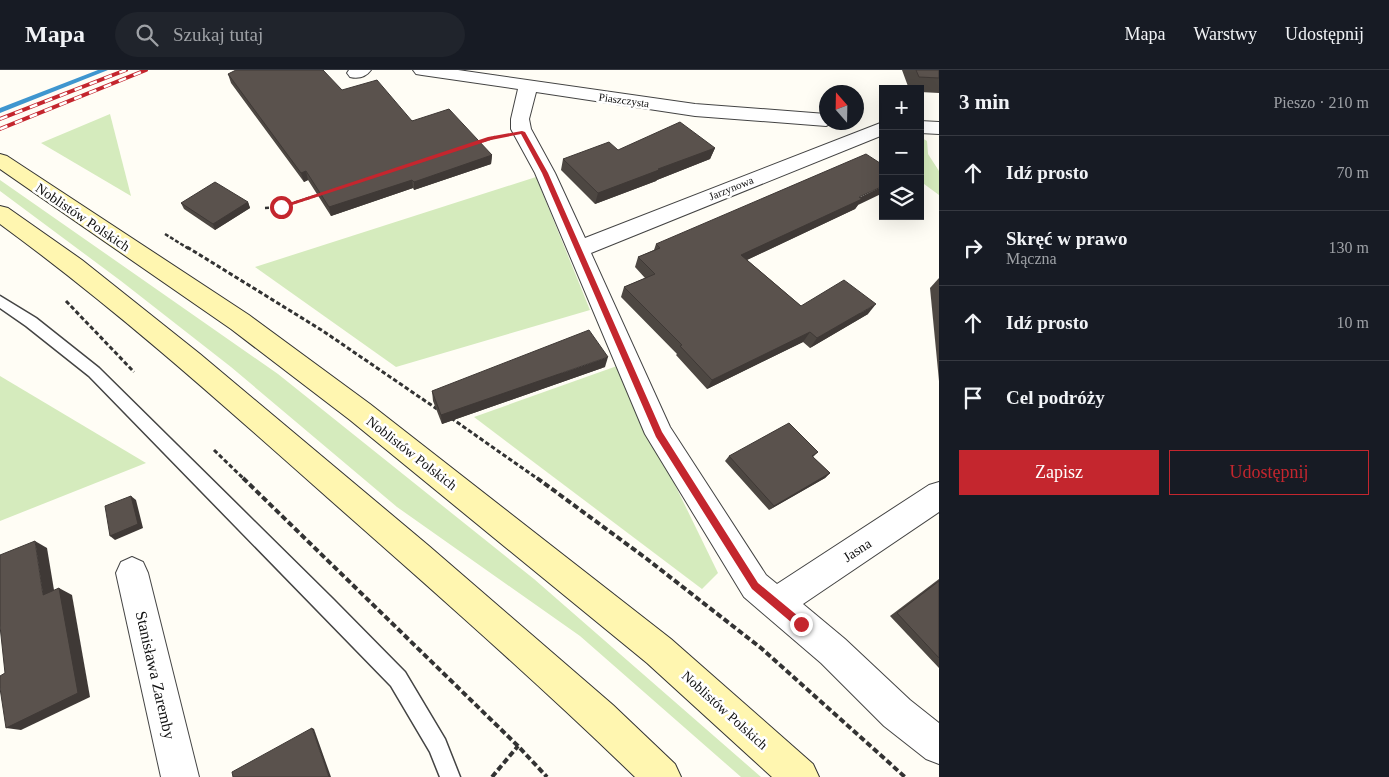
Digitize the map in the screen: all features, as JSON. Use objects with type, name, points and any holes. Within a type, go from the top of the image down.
[{"type":"main road","name":"Noblistów Polskich","points":[[0,161],[240,322],[360,412],[659,651],[800,777]]},
{"type":"main road","points":[[0,213],[74,266],[190,361],[418,557],[600,718],[662,777]]},
{"type":"street","name":"Piaszczysta","points":[[422,70],[695,110],[819,119]]},
{"type":"street","points":[[528,86],[520,119],[522,132],[545,173],[659,434],[755,586],[832,651],[897,713],[939,746]]},
{"type":"street","points":[[864,123],[879,125]]},
{"type":"street","points":[[924,127],[939,128]]},
{"type":"street","name":"Jarzynowa","points":[[579,249],[879,128]]},
{"type":"street","name":"Jasna","points":[[775,604],[939,496]]},
{"type":"street","name":"Stanisława Zaremby","points":[[132,572],[180,777]]},
{"type":"lane","points":[[0,301],[31,322],[94,372],[327,605],[398,679],[438,746],[450,777]]},
{"type":"path","points":[[472,144],[503,135],[522,132]]},
{"type":"path","points":[[265,208],[281,207],[326,192]]},
{"type":"path","points":[[163,232],[323,331],[438,409]]},
{"type":"path","points":[[62,298],[141,379]]},
{"type":"path","points":[[446,415],[544,483],[716,612],[761,649],[905,777]]},
{"type":"path","points":[[211,448],[518,746],[547,777]]},
{"type":"path","points":[[492,777],[518,746]]},
{"type":"green space","points":[[110,114],[131,196],[41,143]]},
{"type":"green space","points":[[924,139],[927,141],[928,154],[939,171],[939,195],[924,184]]},
{"type":"green space","points":[[536,177],[590,310],[396,367],[255,267]]},
{"type":"green space","points":[[0,180],[278,374],[534,579],[761,777],[741,777],[580,636],[397,507],[231,367],[121,281],[0,191]]},
{"type":"green space","points":[[617,366],[718,573],[702,589],[474,417]]},
{"type":"green space","points":[[0,376],[146,463],[0,521]]},
{"type":"building","points":[[236,70],[323,70],[342,90],[377,80],[412,121],[449,109],[492,155],[414,182],[412,180],[329,207],[306,171],[301,173],[228,74]]},
{"type":"building","points":[[916,70],[939,70],[939,78],[919,77]]},
{"type":"building","points":[[680,122],[715,148],[598,193],[563,159],[609,142],[618,150]]},
{"type":"building","points":[[866,154],[879,162],[879,188],[859,197],[862,199],[741,255],[801,306],[844,280],[876,304],[817,338],[810,332],[712,380],[680,346],[682,345],[624,287],[655,274],[638,257],[660,248],[656,244]]},
{"type":"building","points":[[215,182],[248,202],[213,224],[181,203]]},
{"type":"building","points":[[589,330],[608,357],[441,415],[432,391]]},
{"type":"building","points":[[789,423],[818,452],[812,456],[830,473],[774,506],[729,456]]},
{"type":"building","points":[[131,496],[138,524],[110,536],[105,506]]},
{"type":"building","points":[[35,541],[43,595],[59,588],[78,693],[6,728],[0,688],[0,676],[5,673],[0,626],[0,555]]},
{"type":"building","points":[[939,581],[939,658],[897,613]]},
{"type":"building","points":[[312,728],[329,777],[233,777],[232,772]]},
{"type":"waterway","points":[[0,111],[104,70]]},
{"type":"railway","points":[[0,119],[126,70]]},
{"type":"railway","points":[[0,129],[146,70]]},
{"type":"route","points":[[281,207],[490,138],[522,132],[545,173],[659,434],[755,586],[801,624]]}]
